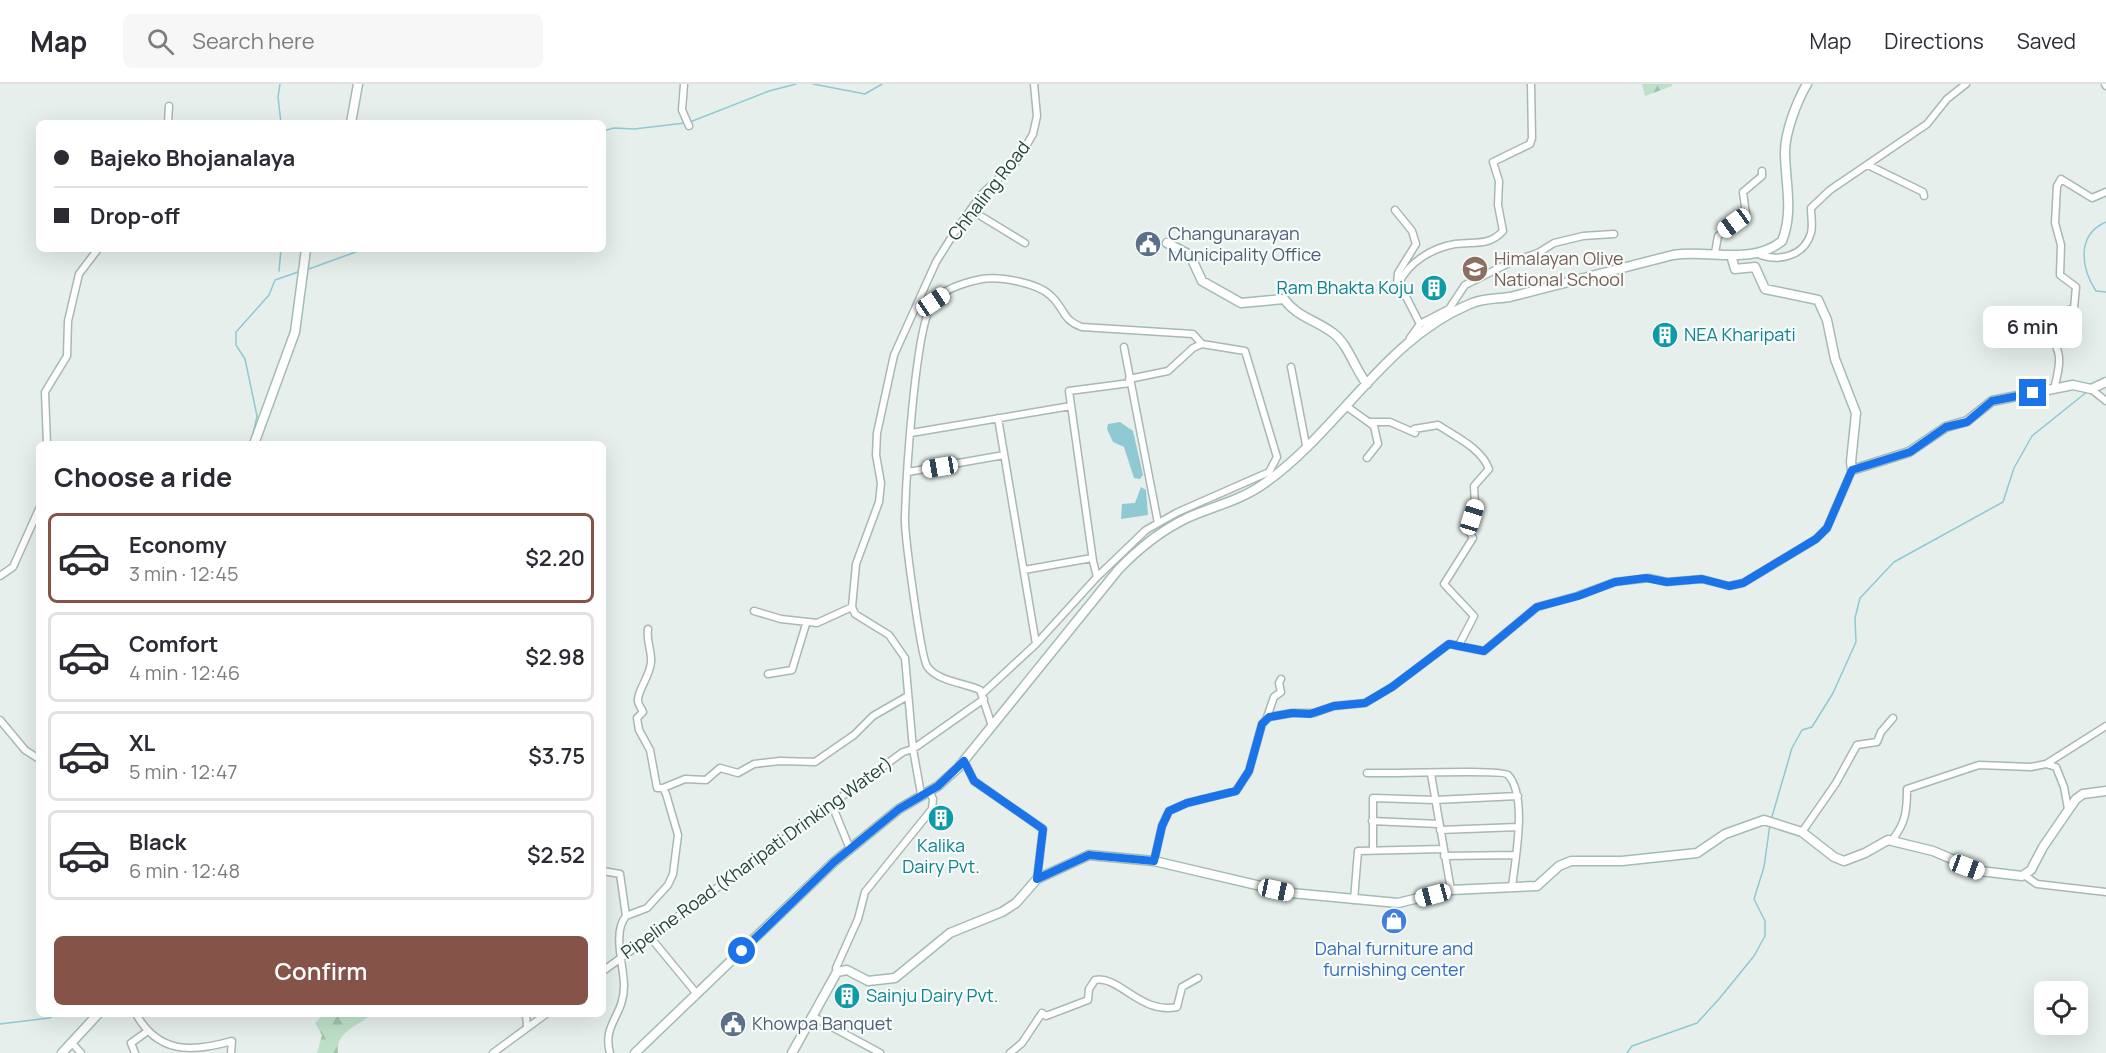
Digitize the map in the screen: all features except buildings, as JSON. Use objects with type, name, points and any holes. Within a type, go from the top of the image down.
[{"type":"main road","points":[[352,120],[358,84]]},
{"type":"main road","points":[[635,1053],[850,849],[925,792],[938,786],[964,761],[1118,570],[1138,550],[1174,525],[1233,500],[1263,484],[1346,406],[1410,338],[1468,304],[1482,300],[1510,297],[1673,255],[1698,252],[1731,255],[1758,254],[1782,241],[1787,230],[1789,194],[1786,144],[1807,84]]},
{"type":"main road","points":[[1167,243],[1191,255],[1202,281],[1241,303],[1284,299],[1293,312],[1308,317],[1336,334],[1367,384]]},
{"type":"main road","points":[[255,441],[295,332],[301,267],[305,252]]},
{"type":"main road","points":[[1731,255],[1735,269],[1755,267],[1765,289],[1818,300],[1827,320],[1835,358],[1856,413],[1852,470],[1910,452],[1946,427],[1967,422],[1992,401],[2073,385],[2091,389],[2106,382]]},
{"type":"main road","points":[[792,1053],[837,972],[845,970],[868,981],[895,978],[950,933],[1010,908],[1037,879],[1089,855],[1154,861],[1291,893],[1398,903],[1451,890],[1540,885],[1559,866],[1571,861],[1622,861],[1696,853],[1725,834],[1764,820],[1802,832],[1834,857],[1844,861],[1866,854],[1886,840],[1893,840],[1933,851],[1980,871],[2024,876],[2031,870],[2039,853],[2068,809],[2083,794],[2106,790]]},
{"type":"main road","points":[[62,1053],[95,1017]]},
{"type":"street","points":[[684,84],[682,110],[689,126]]},
{"type":"street","name":"Chhaling Road","points":[[852,608],[856,564],[879,502],[882,483],[876,455],[877,433],[894,355],[936,262],[982,194],[1018,160],[1033,134],[1037,116],[1034,84]]},
{"type":"street","points":[[1400,287],[1401,279],[1409,268],[1435,249],[1456,244],[1489,242],[1503,231],[1498,205],[1499,182],[1493,162],[1530,144],[1532,138],[1531,84]]},
{"type":"street","points":[[1758,254],[1769,258],[1790,256],[1800,251],[1810,233],[1811,208],[1830,190],[1927,124],[1947,99],[1966,84]]},
{"type":"street","points":[[168,120],[169,106]]},
{"type":"street","points":[[1868,165],[1911,185],[1923,192],[1924,196]]},
{"type":"street","points":[[1715,253],[1718,236],[1746,214],[1743,192],[1762,176],[1762,171]]},
{"type":"street","points":[[2054,390],[2061,361],[2059,348],[2045,326],[2048,318],[2074,308],[2076,287],[2060,275],[2061,245],[2055,223],[2057,186],[2061,179],[2092,198],[2106,192]]},
{"type":"street","points":[[971,210],[1025,243]]},
{"type":"street","points":[[1395,210],[1412,231],[1416,244],[1398,273],[1396,281],[1420,324]]},
{"type":"street","points":[[1410,338],[1420,324],[1449,309],[1465,285],[1511,262],[1538,253],[1554,243],[1584,236],[1614,234]]},
{"type":"street","points":[[46,441],[45,392],[66,356],[68,321],[79,274],[96,252]]},
{"type":"street","points":[[992,726],[980,690],[932,672],[926,664],[904,520],[920,344],[933,302],[955,287],[984,278],[1020,280],[1051,295],[1070,323],[1082,327],[1193,334],[1202,344],[1193,348],[1168,371],[1130,381],[1069,391],[1092,558],[1097,577]]},
{"type":"street","name":"Pipeline Road (Kharipati Drinking Water)","points":[[606,969],[903,752],[913,749],[983,696],[1036,644],[1097,577],[1146,530],[1178,512],[1269,472],[1276,457],[1247,353],[1233,347],[1202,344]]},
{"type":"street","points":[[1124,347],[1158,523]]},
{"type":"street","points":[[1291,367],[1306,445]]},
{"type":"street","points":[[2091,389],[2106,400]]},
{"type":"street","points":[[911,433],[1071,406]]},
{"type":"street","points":[[1346,406],[1374,426],[1378,444],[1367,458]]},
{"type":"street","points":[[999,418],[1036,644]]},
{"type":"street","points":[[1370,422],[1390,422],[1415,433],[1414,429],[1438,425],[1473,447],[1486,461],[1489,469],[1474,486],[1475,505],[1466,526],[1473,538],[1444,584],[1474,616],[1459,645]]},
{"type":"street","points":[[909,472],[1004,455]]},
{"type":"street","points":[[1266,720],[1282,714],[1310,714],[1334,706],[1365,703],[1418,669],[1446,645],[1459,645],[1475,651],[1484,651],[1537,607],[1578,596],[1615,582],[1646,578],[1667,582],[1702,579],[1729,586],[1743,583],[1816,539],[1827,528],[1852,470]]},
{"type":"street","points":[[0,576],[13,567],[36,516]]},
{"type":"street","points":[[1024,570],[1092,558]]},
{"type":"street","points":[[754,611],[806,624],[817,623],[852,608],[855,614],[883,630],[897,644],[904,658],[906,697],[913,749],[925,792],[933,799],[932,809],[865,892],[858,919],[836,968],[837,972]]},
{"type":"street","points":[[768,674],[792,670],[806,624]]},
{"type":"street","points":[[648,629],[646,639],[651,660],[646,682],[638,696],[637,703],[643,712],[637,718],[639,730],[650,750],[657,788],[663,788],[685,779],[706,780],[720,768],[738,773],[754,764],[815,762],[886,706],[906,697]]},
{"type":"street","points":[[1154,861],[1162,826],[1169,811],[1203,799],[1229,795],[1240,787],[1249,771],[1260,727],[1266,720],[1274,697],[1281,692],[1279,683],[1281,679]]},
{"type":"street","points":[[1802,832],[1836,783],[1857,745],[1877,742],[1881,732],[1893,718]]},
{"type":"street","points":[[0,720],[25,750],[36,757]]},
{"type":"street","points":[[1893,840],[1903,827],[1907,811],[1907,789],[1979,765],[2031,767],[2046,764],[2106,726]]},
{"type":"street","points":[[964,761],[974,781],[1043,829],[1037,879]]},
{"type":"street","points":[[2046,764],[2056,767],[2064,787],[2068,809]]},
{"type":"street","points":[[1367,773],[1431,774],[1504,771],[1515,784],[1518,796],[1518,827],[1512,887]]},
{"type":"street","points":[[1431,774],[1451,890]]},
{"type":"street","points":[[626,916],[647,908],[668,885],[673,874],[678,835],[663,788]]},
{"type":"street","points":[[1373,849],[1373,798],[1435,800],[1518,796]]},
{"type":"street","points":[[832,805],[850,849]]},
{"type":"street","points":[[1372,821],[1439,827],[1518,827]]},
{"type":"street","points":[[1354,900],[1356,855],[1362,849],[1516,855]]},
{"type":"street","points":[[606,872],[620,874],[626,916],[620,927],[623,999],[618,1016],[608,1032],[610,1053]]},
{"type":"street","points":[[2024,876],[2037,884],[2106,892]]},
{"type":"street","points":[[650,937],[697,994]]},
{"type":"street","points":[[1010,1053],[1023,1043],[1042,1013],[1046,1016],[1088,1000],[1089,988],[1095,980],[1106,981],[1153,1008],[1170,1009],[1177,1007],[1182,987],[1198,978]]},
{"type":"street","points":[[812,1016],[880,1053]]},
{"type":"street","points":[[137,1017],[145,1033],[168,1047],[184,1051],[232,1041],[231,1053]]},
{"type":"street","points":[[526,1017],[527,1027]]},
{"type":"street","points":[[493,1053],[542,1017]]},
{"type":"street","points":[[135,1053],[131,1043],[145,1033]]},
{"type":"street","points":[[71,1042],[81,1053]]},
{"type":"green space","points":[[1642,84],[1672,84],[1672,86],[1645,96]]},
{"type":"green space","points":[[321,1017],[368,1017],[343,1035],[338,1046],[338,1053],[317,1053],[322,1035],[315,1023]]},
{"type":"water","points":[[1120,422],[1133,431],[1143,475],[1140,479],[1134,478],[1124,447],[1113,442],[1107,429],[1108,424]]},
{"type":"water","points":[[1141,487],[1146,490],[1148,515],[1121,519],[1122,504],[1135,503]]},
{"type":"waterway","points":[[280,84],[278,97],[281,120]]},
{"type":"waterway","points":[[690,122],[769,91],[796,84]]},
{"type":"waterway","points":[[813,84],[865,94],[882,84]]},
{"type":"waterway","points":[[606,130],[685,123]]},
{"type":"waterway","points":[[2106,222],[2090,235],[2084,253],[2087,272],[2096,291],[2106,292]]},
{"type":"waterway","points":[[279,271],[281,252]]},
{"type":"waterway","points":[[306,270],[356,252]]},
{"type":"waterway","points":[[253,434],[257,416],[245,359],[236,345],[236,332],[269,295],[275,280],[298,272]]},
{"type":"waterway","points":[[1771,820],[1792,748],[1802,730],[1812,727],[1833,693],[1856,642],[1855,618],[1860,598],[1894,562],[2003,502],[2014,468],[2032,436],[2088,391]]},
{"type":"waterway","points":[[1627,1053],[1632,1046],[1697,1023],[1754,956],[1765,936],[1765,921],[1754,899],[1764,867],[1770,824]]},
{"type":"waterway","points":[[0,1024],[51,1017]]},
{"type":"place","name":"Changunarayan Municipality Office","points":[[1148,244]]},
{"type":"place","name":"Himalayan Olive National School","points":[[1475,269]]},
{"type":"place","name":"Ram Bhakta Koju","points":[[1434,288]]},
{"type":"place","name":"NEA Kharipati","points":[[1665,335]]},
{"type":"place","name":"Kalika Dairy Pvt.","points":[[941,818]]},
{"type":"place","name":"Dahal furniture and furnishing center","points":[[1394,921]]},
{"type":"place","name":"Sainju Dairy Pvt.","points":[[847,996]]},
{"type":"place","name":"Khowpa Banquet","points":[[733,1024]]},
{"type":"route","points":[[742,951],[834,862],[899,809],[938,786],[964,761],[974,781],[1022,812],[1043,829],[1037,879],[1089,855],[1154,861],[1164,818],[1169,811],[1203,799],[1232,794],[1240,787],[1249,771],[1260,727],[1269,717],[1292,713],[1310,714],[1334,706],[1353,706],[1365,703],[1418,669],[1446,645],[1457,644],[1481,652],[1487,650],[1537,607],[1578,596],[1615,582],[1649,578],[1667,582],[1702,579],[1729,586],[1743,583],[1816,539],[1827,528],[1852,470],[1910,452],[1946,427],[1967,422],[1992,401],[2033,393]]}]
